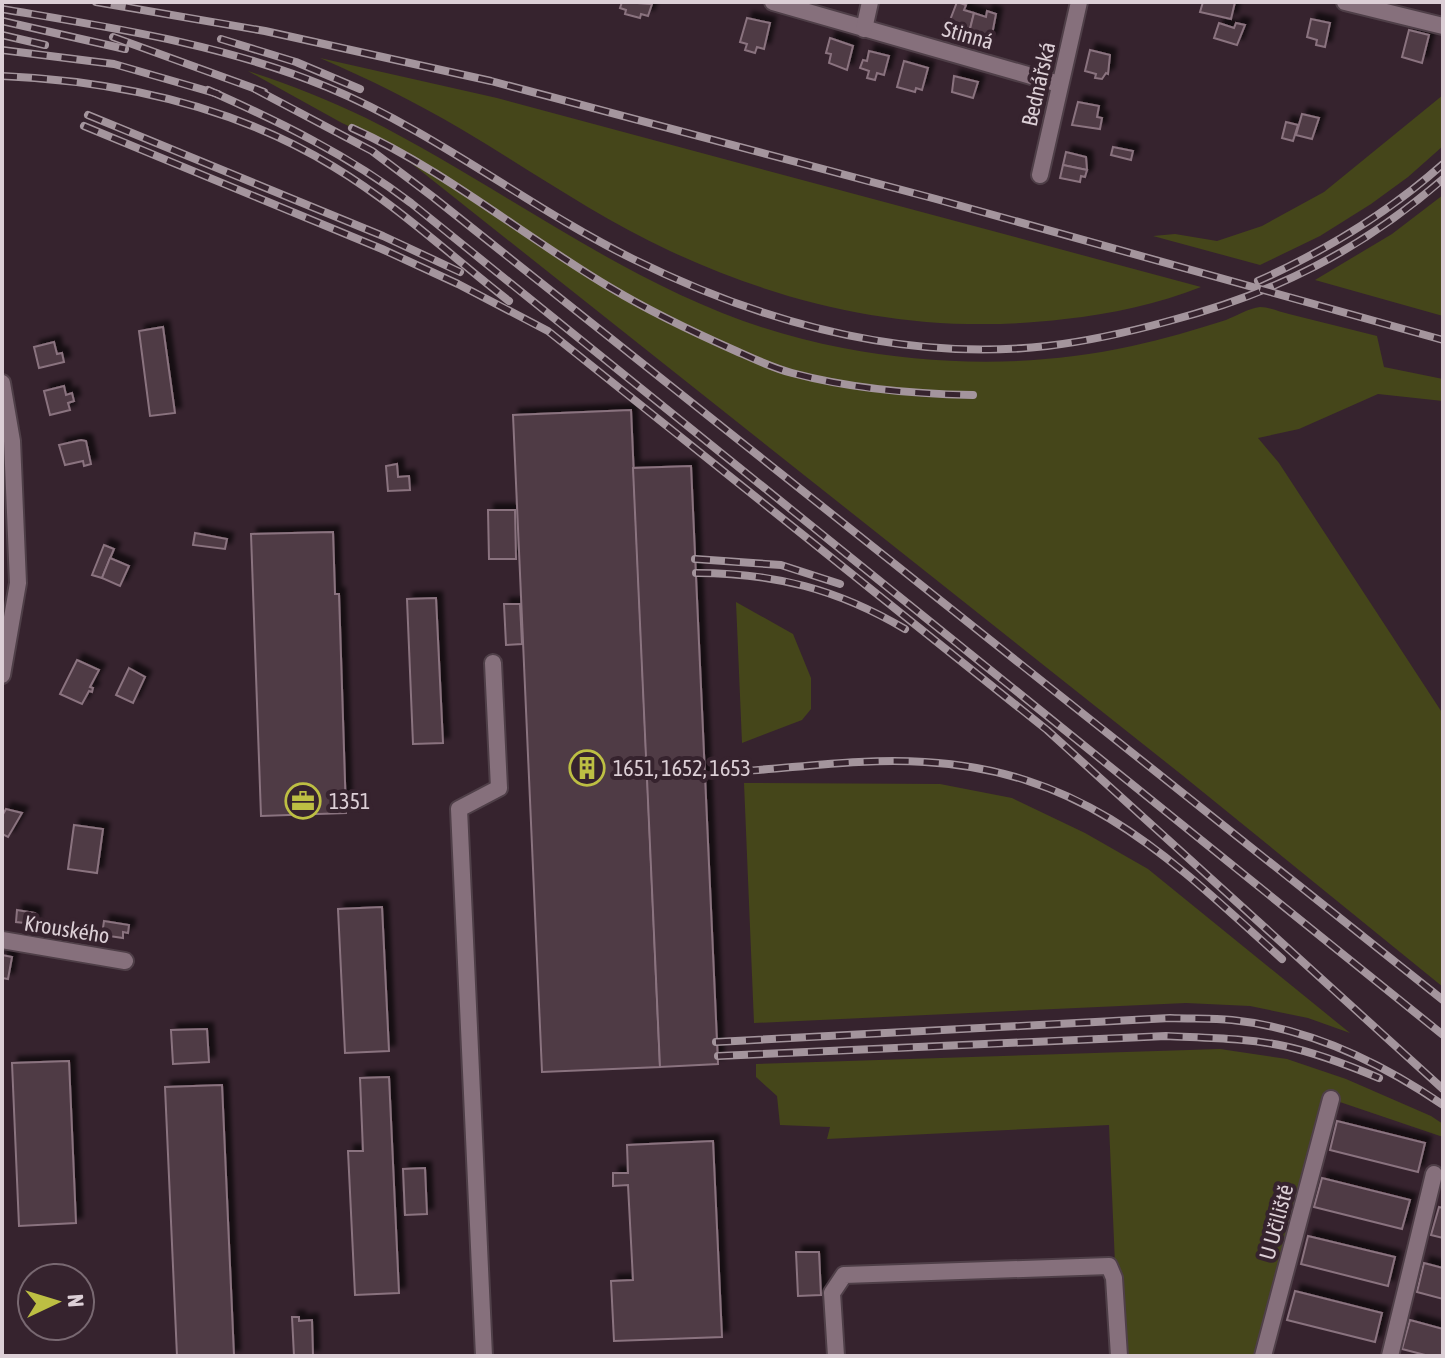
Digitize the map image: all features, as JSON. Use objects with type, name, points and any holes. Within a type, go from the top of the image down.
[{"type":"street","name":"Stinná","points":[[773,2],[1059,84]]},
{"type":"street","points":[[864,29],[870,2]]},
{"type":"street","name":"Bednářská","points":[[1040,175],[1079,2]]},
{"type":"street","points":[[1345,2],[1443,26]]},
{"type":"street","points":[[2,383],[18,583],[2,675]]},
{"type":"street","points":[[484,1356],[459,809],[499,788],[493,663]]},
{"type":"street","name":"Krouského","points":[[2,940],[125,961]]},
{"type":"street","name":"U Učiliště","points":[[1263,1356],[1331,1099]]},
{"type":"street","points":[[1390,1356],[1434,1174]]},
{"type":"street","points":[[836,1356],[832,1293],[844,1275],[1109,1266],[1114,1278],[1119,1356]]},
{"type":"shaded area","points":[[320,58],[497,98],[1201,287],[1117,311],[1014,323],[913,321],[814,303],[718,272],[643,238],[444,119]]},
{"type":"shaded area","points":[[248,71],[366,118],[654,282],[714,310],[777,332],[879,354],[951,361],[1024,361],[1132,346],[1191,331],[1263,307],[1377,336],[1384,367],[1443,379],[1443,401],[1378,394],[1299,429],[1258,438],[1279,463],[1443,714],[1443,987],[1182,775],[387,144]]},
{"type":"shaded area","points":[[1443,95],[1443,146],[1408,177],[1320,236],[1260,265],[1153,236],[1175,234],[1217,241],[1262,226],[1324,192]]},
{"type":"shaded area","points":[[1443,195],[1443,316],[1315,280],[1392,234]]},
{"type":"shaded area","points":[[736,602],[793,634],[811,678],[811,709],[802,720],[742,743]]},
{"type":"shaded area","points":[[744,783],[940,784],[1012,798],[1085,833],[1148,869],[1350,1033],[1308,1018],[1250,1006],[1186,1003],[754,1023]]},
{"type":"shaded area","points":[[1220,1049],[1287,1059],[1346,1079],[1443,1124],[1443,1137],[1331,1099],[1263,1356],[1119,1356],[1109,1125],[827,1139],[830,1127],[780,1125],[777,1096],[756,1077],[756,1064]]},
{"type":"building","points":[[622,2],[652,4],[648,16],[641,14],[640,18],[625,14],[626,10],[620,8]]},
{"type":"building","points":[[957,2],[966,5],[964,10],[974,13],[969,33],[947,28]]},
{"type":"building","points":[[1203,2],[1235,2],[1231,19],[1200,12]]},
{"type":"building","points":[[987,11],[996,14],[991,40],[969,33],[974,13],[986,17]]},
{"type":"building","points":[[747,18],[770,23],[764,49],[757,47],[755,53],[745,50],[747,44],[740,42]]},
{"type":"building","points":[[1311,19],[1330,23],[1325,47],[1316,45],[1317,40],[1307,37]]},
{"type":"building","points":[[1219,23],[1234,28],[1236,23],[1245,25],[1237,45],[1214,38]]},
{"type":"building","points":[[1409,30],[1429,35],[1422,63],[1402,57]]},
{"type":"building","points":[[830,38],[853,46],[847,70],[829,63],[831,54],[826,53]]},
{"type":"building","points":[[1090,50],[1110,55],[1108,74],[1102,79],[1085,71]]},
{"type":"building","points":[[869,51],[889,56],[884,75],[877,73],[875,80],[867,78],[869,71],[860,68],[863,60],[867,61]]},
{"type":"building","points":[[904,61],[928,68],[922,90],[916,88],[915,92],[897,87]]},
{"type":"building","points":[[954,76],[978,82],[973,98],[952,92]]},
{"type":"building","points":[[1078,102],[1099,106],[1097,117],[1102,118],[1100,129],[1072,125]]},
{"type":"building","points":[[1302,114],[1319,118],[1312,139],[1296,135]]},
{"type":"building","points":[[1286,122],[1298,125],[1293,141],[1282,138]]},
{"type":"building","points":[[1113,147],[1133,151],[1131,160],[1111,155]]},
{"type":"building","points":[[1066,152],[1086,157],[1087,170],[1063,165]]},
{"type":"building","points":[[1063,165],[1087,170],[1085,177],[1081,176],[1080,182],[1060,178]]},
{"type":"building","points":[[163,327],[175,413],[150,416],[139,331]]},
{"type":"building","points":[[54,342],[57,354],[62,353],[64,362],[39,368],[34,347]]},
{"type":"building","points":[[64,386],[66,395],[72,393],[74,401],[68,403],[70,410],[50,415],[44,391]]},
{"type":"building","name":"1651, 1652, 1653","points":[[631,410],[660,1067],[542,1072],[513,415]]},
{"type":"building","points":[[86,441],[91,464],[84,466],[83,461],[65,465],[59,445]]},
{"type":"building","points":[[397,464],[398,477],[409,476],[410,490],[388,491],[386,466]]},
{"type":"building","points":[[691,466],[718,1064],[660,1067],[633,468]]},
{"type":"building","points":[[488,510],[515,510],[516,559],[489,559]]},
{"type":"building","points":[[333,532],[335,594],[339,594],[346,813],[261,816],[251,534]]},
{"type":"building","points":[[195,533],[227,539],[225,549],[193,545]]},
{"type":"building","points":[[104,545],[114,549],[102,578],[92,575]]},
{"type":"building","points":[[110,558],[129,566],[120,586],[102,578]]},
{"type":"building","points":[[436,598],[443,743],[413,744],[407,599]]},
{"type":"building","points":[[504,604],[520,604],[522,644],[506,645]]},
{"type":"building","points":[[77,660],[99,670],[90,687],[93,688],[92,692],[89,691],[82,704],[60,694]]},
{"type":"building","points":[[129,668],[145,677],[133,703],[116,695]]},
{"type":"building","points":[[6,809],[22,813],[8,837],[2,834],[2,816]]},
{"type":"building","points":[[74,825],[103,829],[97,873],[68,869]]},
{"type":"building","points":[[382,907],[389,1051],[345,1053],[338,909]]},
{"type":"building","points":[[17,910],[35,913],[34,924],[16,922]]},
{"type":"building","points":[[104,921],[129,925],[128,933],[123,932],[123,938],[102,935]]},
{"type":"building","points":[[2,955],[12,957],[8,979],[2,978]]},
{"type":"building","points":[[207,1029],[209,1062],[173,1064],[171,1030]]},
{"type":"building","points":[[69,1061],[76,1223],[19,1226],[12,1063]]},
{"type":"building","points":[[389,1077],[399,1293],[355,1295],[348,1151],[363,1151],[360,1078]]},
{"type":"building","points":[[222,1085],[234,1356],[177,1356],[165,1087]]},
{"type":"building","points":[[1337,1121],[1425,1143],[1418,1172],[1330,1150]]},
{"type":"building","points":[[713,1141],[722,1337],[614,1341],[611,1281],[633,1280],[628,1185],[613,1186],[613,1173],[628,1173],[627,1145]]},
{"type":"building","points":[[425,1168],[427,1214],[405,1215],[403,1169]]},
{"type":"building","points":[[1322,1178],[1410,1200],[1402,1229],[1314,1207]]},
{"type":"building","points":[[1439,1207],[1443,1208],[1443,1238],[1431,1235]]},
{"type":"building","points":[[1308,1236],[1395,1257],[1388,1286],[1301,1264]]},
{"type":"building","points":[[796,1252],[819,1252],[821,1295],[798,1296]]},
{"type":"building","points":[[1424,1263],[1443,1268],[1443,1299],[1417,1292]]},
{"type":"building","points":[[1295,1291],[1382,1313],[1375,1342],[1287,1320]]},
{"type":"building","points":[[292,1317],[299,1317],[299,1321],[312,1320],[313,1356],[294,1356]]},
{"type":"building","points":[[1410,1320],[1443,1329],[1443,1356],[1402,1349]]},
{"type":"railway","points":[[96,2],[265,31],[491,81],[936,199],[1443,340]]},
{"type":"railway","points":[[2,9],[208,48],[288,72],[367,105],[406,126],[556,217],[633,259],[732,301],[783,318],[887,342],[940,348],[1047,346],[1124,332],[1208,310],[1280,283],[1348,248],[1443,179]]},
{"type":"railway","points":[[2,21],[125,49]]},
{"type":"railway","points":[[2,35],[45,45]]},
{"type":"railway","points":[[113,37],[264,92]]},
{"type":"railway","points":[[221,39],[296,62],[360,89]]},
{"type":"railway","points":[[2,50],[114,64],[218,94]]},
{"type":"railway","points":[[2,76],[131,91],[174,100],[257,128],[296,146],[357,182],[402,214],[509,301]]},
{"type":"railway","points":[[255,89],[372,151],[433,197],[1443,1000]]},
{"type":"railway","points":[[208,90],[313,140],[411,203],[1443,1035]]},
{"type":"railway","points":[[88,115],[383,236],[460,272]]},
{"type":"railway","points":[[84,126],[382,249],[548,331],[1047,730],[1443,1089]]},
{"type":"railway","points":[[352,128],[452,183],[626,297],[757,360],[792,373],[860,387],[973,395]]},
{"type":"railway","points":[[1258,281],[1355,230],[1443,164]]},
{"type":"railway","points":[[695,559],[781,565],[840,584]]},
{"type":"railway","points":[[696,573],[752,576],[805,586],[855,603],[905,629]]},
{"type":"railway","points":[[744,771],[902,761],[982,769],[1033,782],[1079,802],[1122,826],[1201,887],[1282,959]]},
{"type":"railway","points":[[716,1042],[1170,1018],[1232,1020],[1289,1031],[1343,1049],[1443,1105]]},
{"type":"railway","points":[[718,1056],[1166,1036],[1270,1043],[1308,1052],[1379,1078]]},
{"type":"place","name":"1651, 1652, 1653","points":[[587,768]]},
{"type":"place","name":"1351","points":[[303,801]]}]
